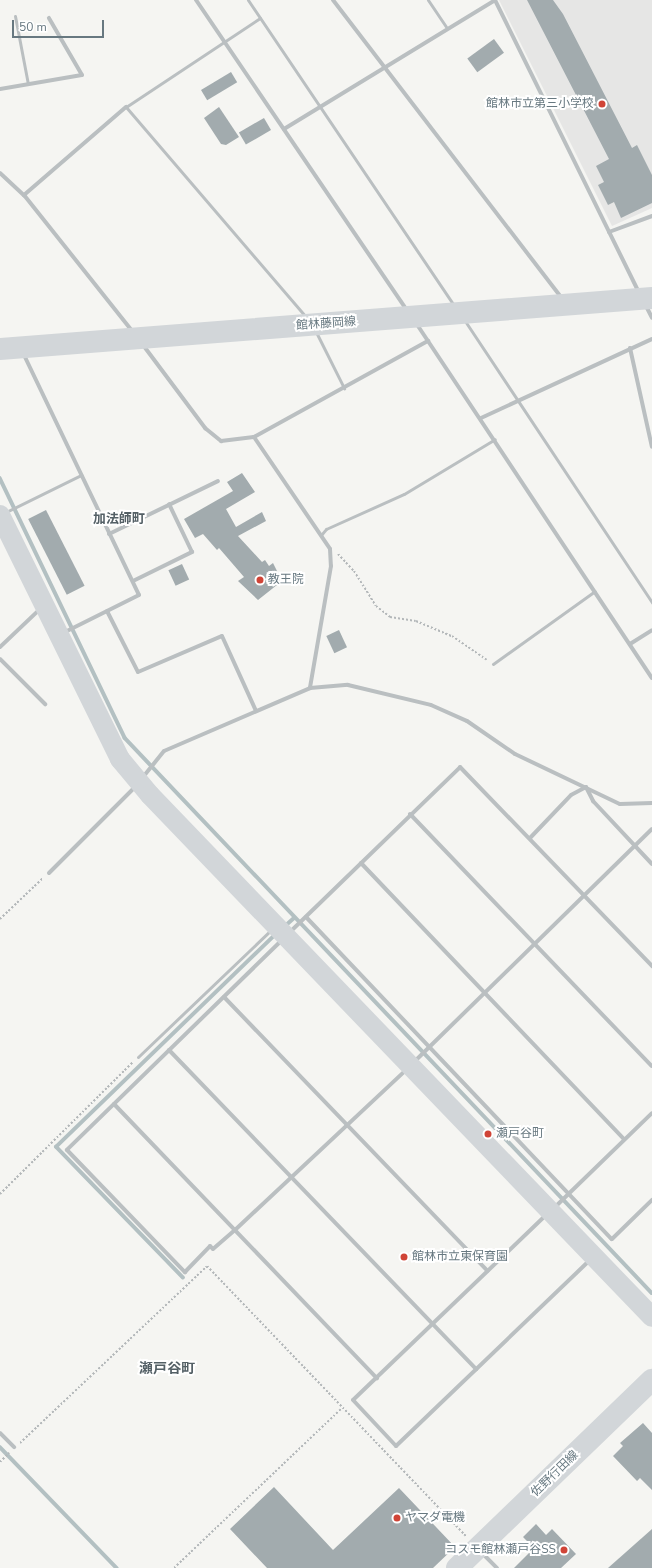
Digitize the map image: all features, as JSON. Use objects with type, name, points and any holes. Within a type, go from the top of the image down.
[{"type":"main road","name":"館林藤岡線","points":[[10,348],[647,298]]},
{"type":"main road","name":"佐野行田線","points":[[457,1568],[652,1380]]},
{"type":"street","points":[[196,0],[222,41],[284,129],[481,418],[652,678]]},
{"type":"street","points":[[333,0],[568,305]]},
{"type":"street","points":[[284,129],[318,106],[446,27],[495,0],[609,232],[647,298],[652,318]]},
{"type":"street","points":[[0,89],[82,75],[49,18]]},
{"type":"street","points":[[24,196],[126,107]]},
{"type":"street","points":[[0,173],[24,196],[137,337],[209,432],[221,441],[254,437],[428,341]]},
{"type":"street","points":[[609,232],[652,216]]},
{"type":"street","points":[[481,418],[652,339]]},
{"type":"street","points":[[10,348],[81,474],[139,595],[58,636]]},
{"type":"street","points":[[630,348],[652,447]]},
{"type":"street","points":[[254,437],[330,549],[331,566],[310,688]]},
{"type":"street","points":[[109,534],[218,481]]},
{"type":"street","points":[[133,581],[192,552],[169,504]]},
{"type":"street","points":[[0,515],[8,541],[43,605],[105,735],[139,781],[410,1066],[550,1212],[595,1256],[652,1317]]},
{"type":"street","points":[[0,647],[43,605]]},
{"type":"street","points":[[107,611],[138,672],[222,636],[256,711]]},
{"type":"street","points":[[630,644],[652,630]]},
{"type":"street","points":[[0,658],[45,704]]},
{"type":"street","points":[[49,872],[132,792],[139,781],[164,751],[310,688],[348,686],[431,706],[467,721],[515,754],[620,804],[652,803]]},
{"type":"street","points":[[652,829],[635,847],[584,896],[484,993],[410,1066],[348,1125],[235,1230],[213,1249],[210,1246],[184,1272],[67,1150],[224,997],[282,931],[306,917],[410,814],[460,767],[530,838],[584,896],[652,966]]},
{"type":"street","points":[[530,838],[571,795],[586,787]]},
{"type":"street","points":[[586,787],[593,801],[652,864]]},
{"type":"street","points":[[410,814],[652,1066]]},
{"type":"street","points":[[361,863],[624,1139]]},
{"type":"street","points":[[306,917],[612,1239],[652,1200]]},
{"type":"street","points":[[224,997],[488,1271]]},
{"type":"street","points":[[169,1050],[476,1369]]},
{"type":"street","points":[[114,1104],[377,1378]]},
{"type":"street","points":[[595,1256],[396,1446],[353,1400],[652,1113]]},
{"type":"street","points":[[0,1433],[14,1448]]},
{"type":"street","points":[[478,1548],[497,1568]]},
{"type":"lane","points":[[248,0],[318,106],[520,400],[652,602]]},
{"type":"lane","points":[[428,0],[446,27]]},
{"type":"lane","points":[[15,16],[28,84]]},
{"type":"lane","points":[[260,18],[222,41],[126,107],[313,325],[344,388]]},
{"type":"lane","points":[[321,535],[326,529],[404,494],[495,439]]},
{"type":"lane","points":[[0,515],[81,474]]},
{"type":"lane","points":[[493,664],[595,591]]},
{"type":"lane","points":[[138,1057],[282,931]]},
{"type":"path","points":[[330,549],[344,558],[376,606],[390,616],[416,621],[452,636],[493,664]]},
{"type":"path","points":[[0,919],[49,872]]},
{"type":"path","points":[[0,1194],[138,1057]]},
{"type":"path","points":[[0,1462],[207,1266],[478,1548]]},
{"type":"path","points":[[174,1568],[342,1408]]},
{"type":"shaded area","name":"館林市立第三小学校","points":[[499,0],[652,0],[652,208],[612,226]]},
{"type":"building","points":[[527,0],[553,0],[563,14],[632,148],[637,145],[652,175],[652,203],[621,218],[614,202],[608,205],[598,185],[604,182],[596,166],[609,159]]},
{"type":"building","points":[[494,39],[504,53],[477,72],[467,58]]},
{"type":"building","points":[[231,72],[237,82],[207,100],[201,90]]},
{"type":"building","points":[[219,107],[239,137],[226,145],[221,144],[204,118]]},
{"type":"building","points":[[264,118],[271,130],[246,145],[239,132]]},
{"type":"building","points":[[242,473],[255,492],[226,509],[236,527],[262,512],[266,521],[238,536],[262,562],[265,560],[269,566],[273,563],[282,581],[258,600],[238,581],[244,577],[219,548],[217,550],[203,534],[195,538],[184,519],[233,491],[227,482]]},
{"type":"building","points":[[46,510],[85,586],[67,595],[28,519]]},
{"type":"building","points":[[182,564],[189,579],[176,586],[168,570]]},
{"type":"building","points":[[339,630],[347,647],[334,653],[326,636]]},
{"type":"building","points":[[643,1423],[652,1433],[652,1490],[640,1478],[637,1481],[613,1456],[623,1446],[620,1443]]},
{"type":"building","points":[[274,1487],[333,1550],[399,1488],[455,1547],[433,1568],[267,1568],[230,1529]]},
{"type":"building","points":[[536,1524],[546,1535],[552,1529],[576,1554],[561,1568],[514,1568],[534,1548],[523,1537]]},
{"type":"building","points":[[652,1529],[652,1568],[608,1568]]},
{"type":"waterway","points":[[0,478],[125,738],[652,1293]]},
{"type":"waterway","points":[[284,927],[294,918]]},
{"type":"waterway","points":[[183,1278],[56,1147],[275,935]]},
{"type":"waterway","points":[[0,1447],[117,1568]]},
{"type":"place","name":"館林市立第三小学校","points":[[602,104]]},
{"type":"place","name":"教王院","points":[[260,580]]},
{"type":"place","name":"瀬戸谷町","points":[[488,1134]]},
{"type":"place","name":"館林市立東保育園","points":[[404,1257]]},
{"type":"place","name":"ヤマダ電機","points":[[397,1518]]},
{"type":"place","name":"コスモ館林瀬戸谷SS","points":[[564,1550]]},
{"type":"district","name":"加法師町","points":[[119,519]]},
{"type":"district","name":"瀬戸谷町","points":[[167,1369]]}]
